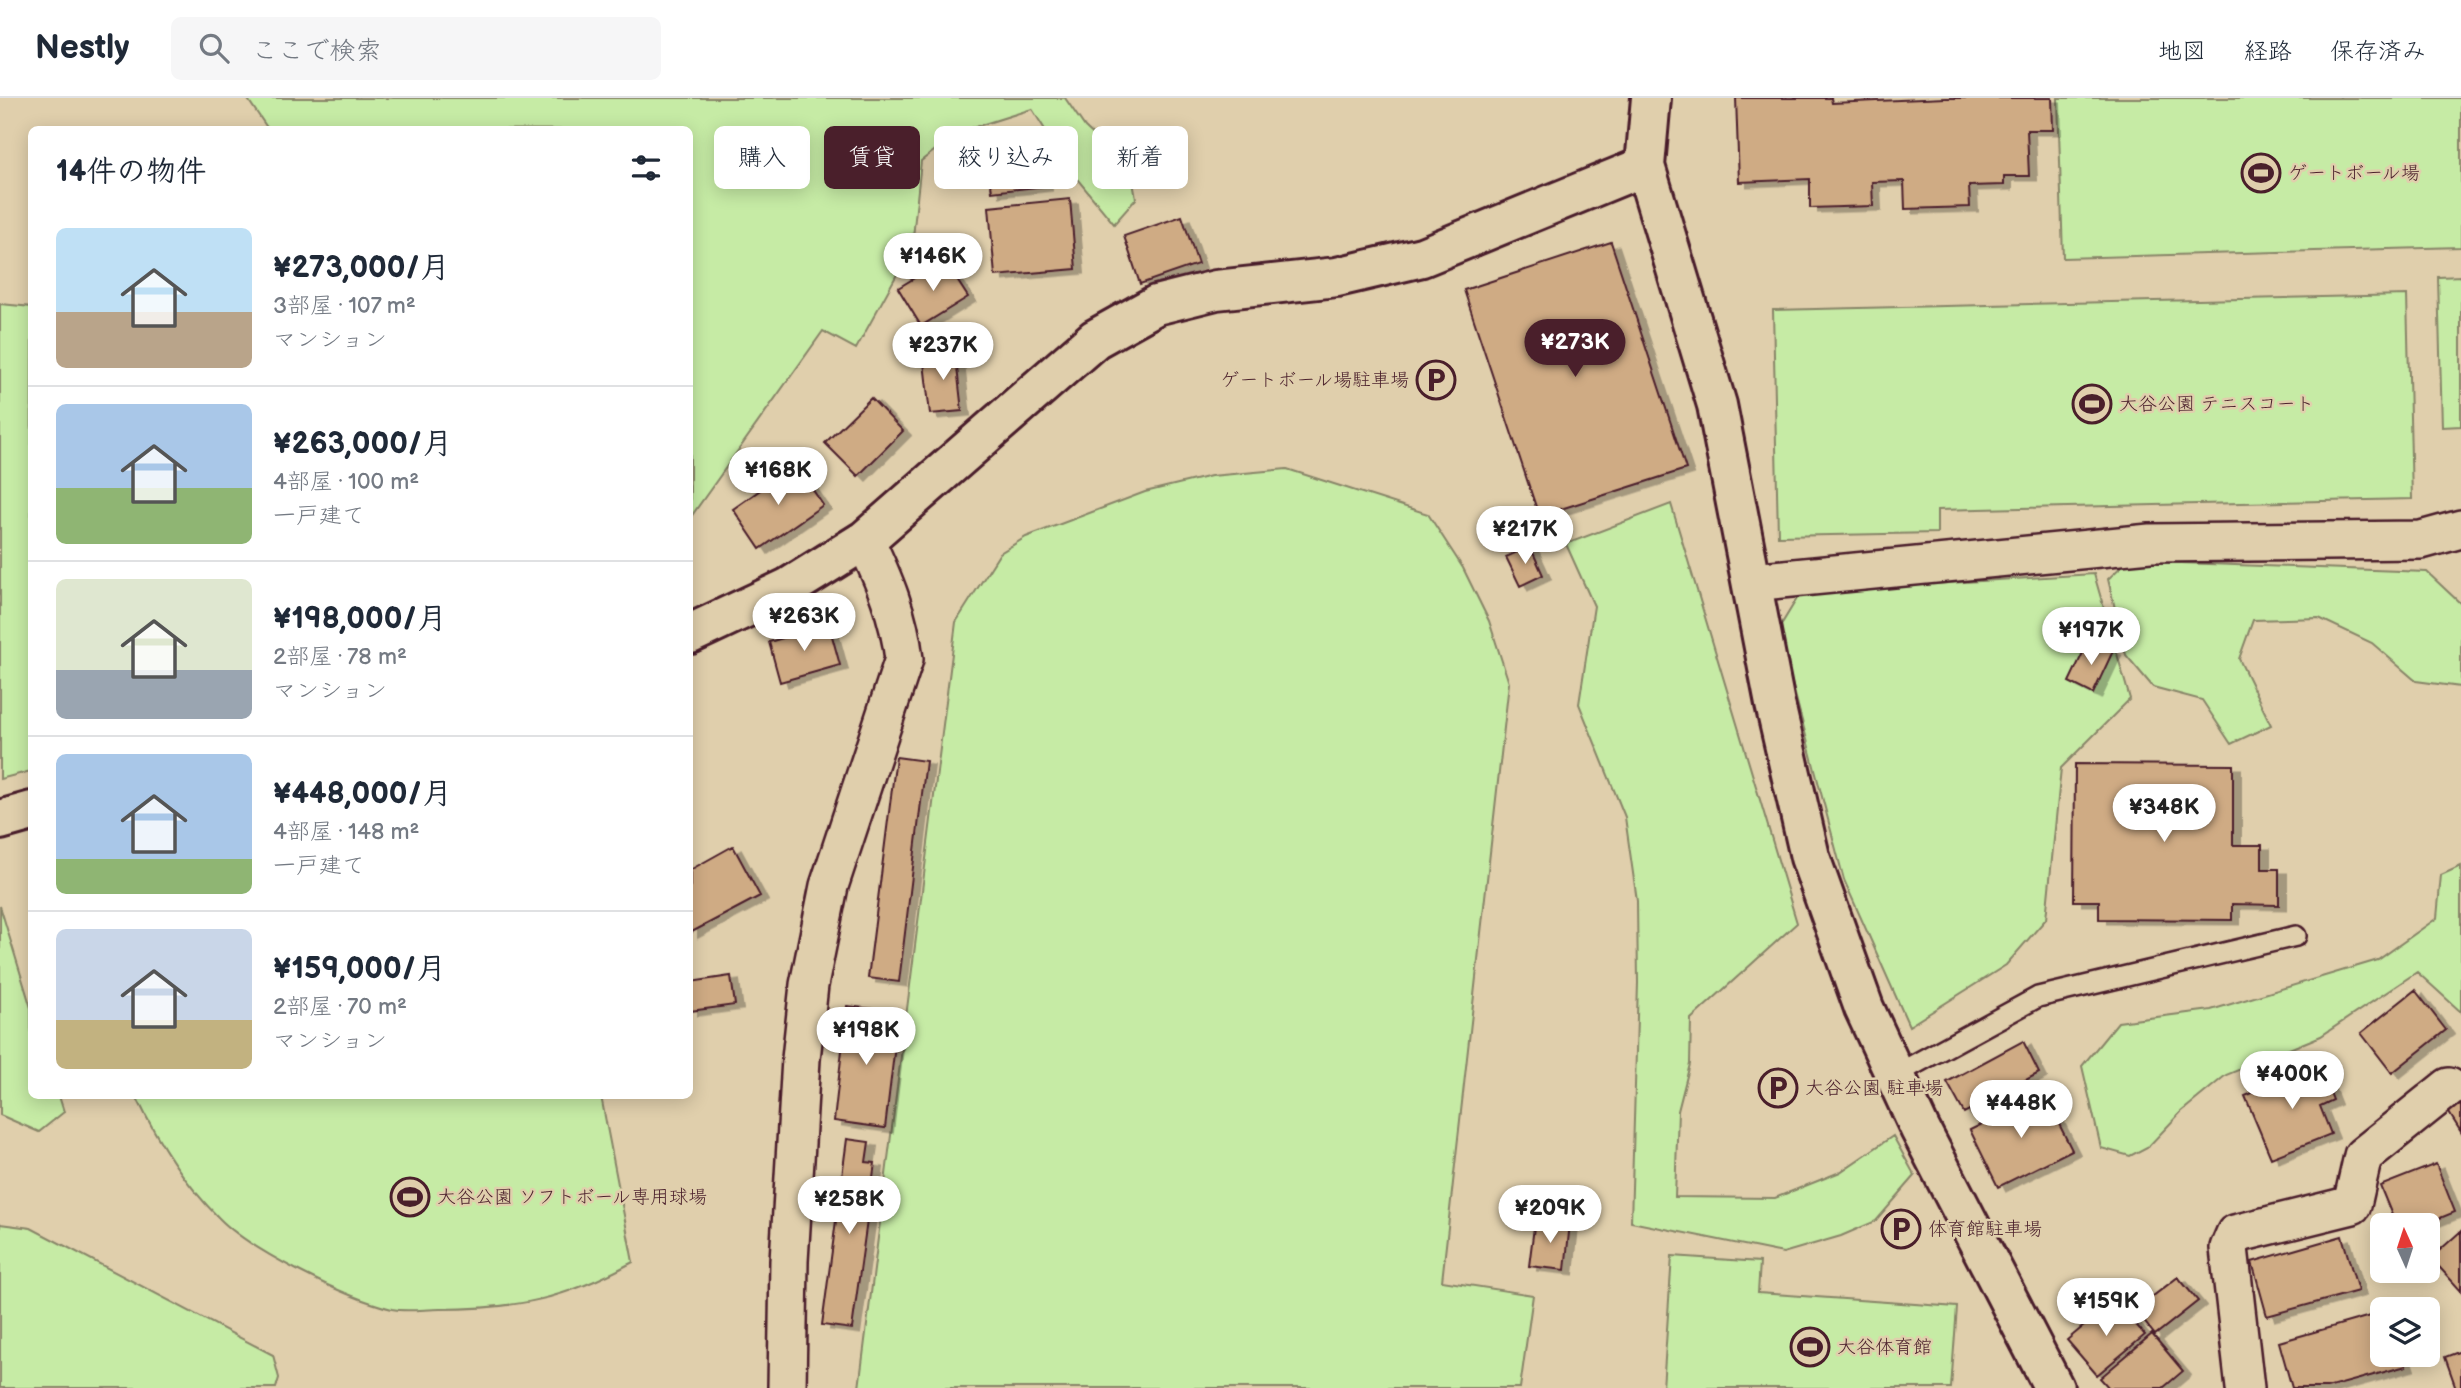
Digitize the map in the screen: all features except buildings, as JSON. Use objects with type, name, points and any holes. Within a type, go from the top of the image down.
[{"type":"street","points":[[1651,98],[1645,166],[1717,405],[1810,858],[1864,1008],[1895,1075],[2054,1388]]},
{"type":"street","points":[[693,633],[788,588],[865,540],[1095,340],[1156,305],[1216,290],[1336,277],[1422,257],[1645,166]]},
{"type":"street","points":[[1752,582],[2150,543],[2421,540],[2461,529]]},
{"type":"street","points":[[787,1388],[792,1221],[801,1059],[810,985],[829,886],[904,659],[901,625],[888,587],[865,540]]},
{"type":"street","points":[[0,820],[28,812]]},
{"type":"street","points":[[2245,1388],[2229,1248],[2235,1234],[2352,1205],[2363,1157],[2449,1087]]},
{"type":"lane","points":[[1895,1075],[2038,997],[2296,936]]},
{"type":"green space","points":[[247,98],[1065,98],[1092,134],[1092,189],[1134,189],[1136,199],[1114,224],[1078,180],[1078,126],[1043,126],[1032,109],[978,126],[934,126],[934,151],[921,161],[920,171],[920,126],[824,126],[824,189],[918,189],[912,247],[856,349],[823,331],[693,514],[693,126],[266,126]]},
{"type":"green space","name":"ゲートボール場","points":[[2058,98],[2461,98],[2461,247],[2063,258]]},
{"type":"green space","points":[[2461,276],[2461,426],[2442,427],[2438,277]]},
{"type":"green space","name":"大谷公園 テニスコート","points":[[2407,295],[2412,499],[1937,510],[1937,533],[1778,536],[1773,310]]},
{"type":"green space","points":[[0,304],[28,307],[28,772],[0,779]]},
{"type":"green space","points":[[1287,469],[1428,514],[1463,568],[1489,621],[1509,683],[1442,1281],[1533,1295],[1520,1388],[859,1388],[956,622],[1000,553],[1026,537],[1145,492],[1211,476]]},
{"type":"green space","points":[[1671,504],[1797,923],[1691,1019],[1690,1064],[1678,1111],[1675,1197],[1775,1198],[1840,1172],[1893,1136],[1915,1176],[1876,1221],[1841,1236],[1783,1253],[1631,1222],[1638,983],[1637,901],[1625,817],[1579,704],[1594,606],[1566,544]]},
{"type":"green space","points":[[2127,561],[2427,572],[2461,604],[2461,687],[2416,681],[2372,643],[2319,618],[2253,620],[2239,659],[2271,725],[2231,744],[2202,700],[2153,687],[2126,655],[2108,579]]},
{"type":"green space","points":[[2094,574],[2130,699],[2061,768],[2046,919],[2006,965],[1909,1026],[1844,880],[1778,630],[1801,592]]},
{"type":"green space","points":[[2461,866],[2461,1012],[2417,972],[2321,1036],[2226,1075],[2181,1112],[2149,1146],[2130,1156],[2101,1148],[2082,1066],[2118,1022],[2211,1010],[2378,960],[2437,918],[2441,875]]},
{"type":"green space","points":[[0,906],[28,998],[28,1099],[60,1099],[64,1112],[39,1132],[0,1115]]},
{"type":"green space","name":"大谷公園 ソフトボール専用球場","points":[[138,1099],[602,1099],[633,1262],[609,1275],[563,1293],[517,1304],[392,1309],[350,1295],[300,1272],[234,1231],[206,1205],[183,1176]]},
{"type":"green space","points":[[0,1224],[31,1228],[273,1355],[279,1378],[276,1388],[0,1388]]},
{"type":"green space","name":"大谷体育館","points":[[1672,1256],[1760,1262],[1758,1293],[1957,1307],[1951,1388],[1663,1388]]},
{"type":"place","name":"ゲートボール場","points":[[2261,173]]},
{"type":"place","name":"ゲートボール場駐車場","points":[[1436,380]]},
{"type":"place","name":"大谷公園 テニスコート","points":[[2092,404]]},
{"type":"place","name":"大谷公園 駐車場","points":[[1778,1088]]},
{"type":"place","name":"大谷公園 ソフトボール専用球場","points":[[410,1197]]},
{"type":"place","name":"体育館駐車場","points":[[1901,1229]]},
{"type":"place","name":"大谷体育館","points":[[1810,1347]]}]
